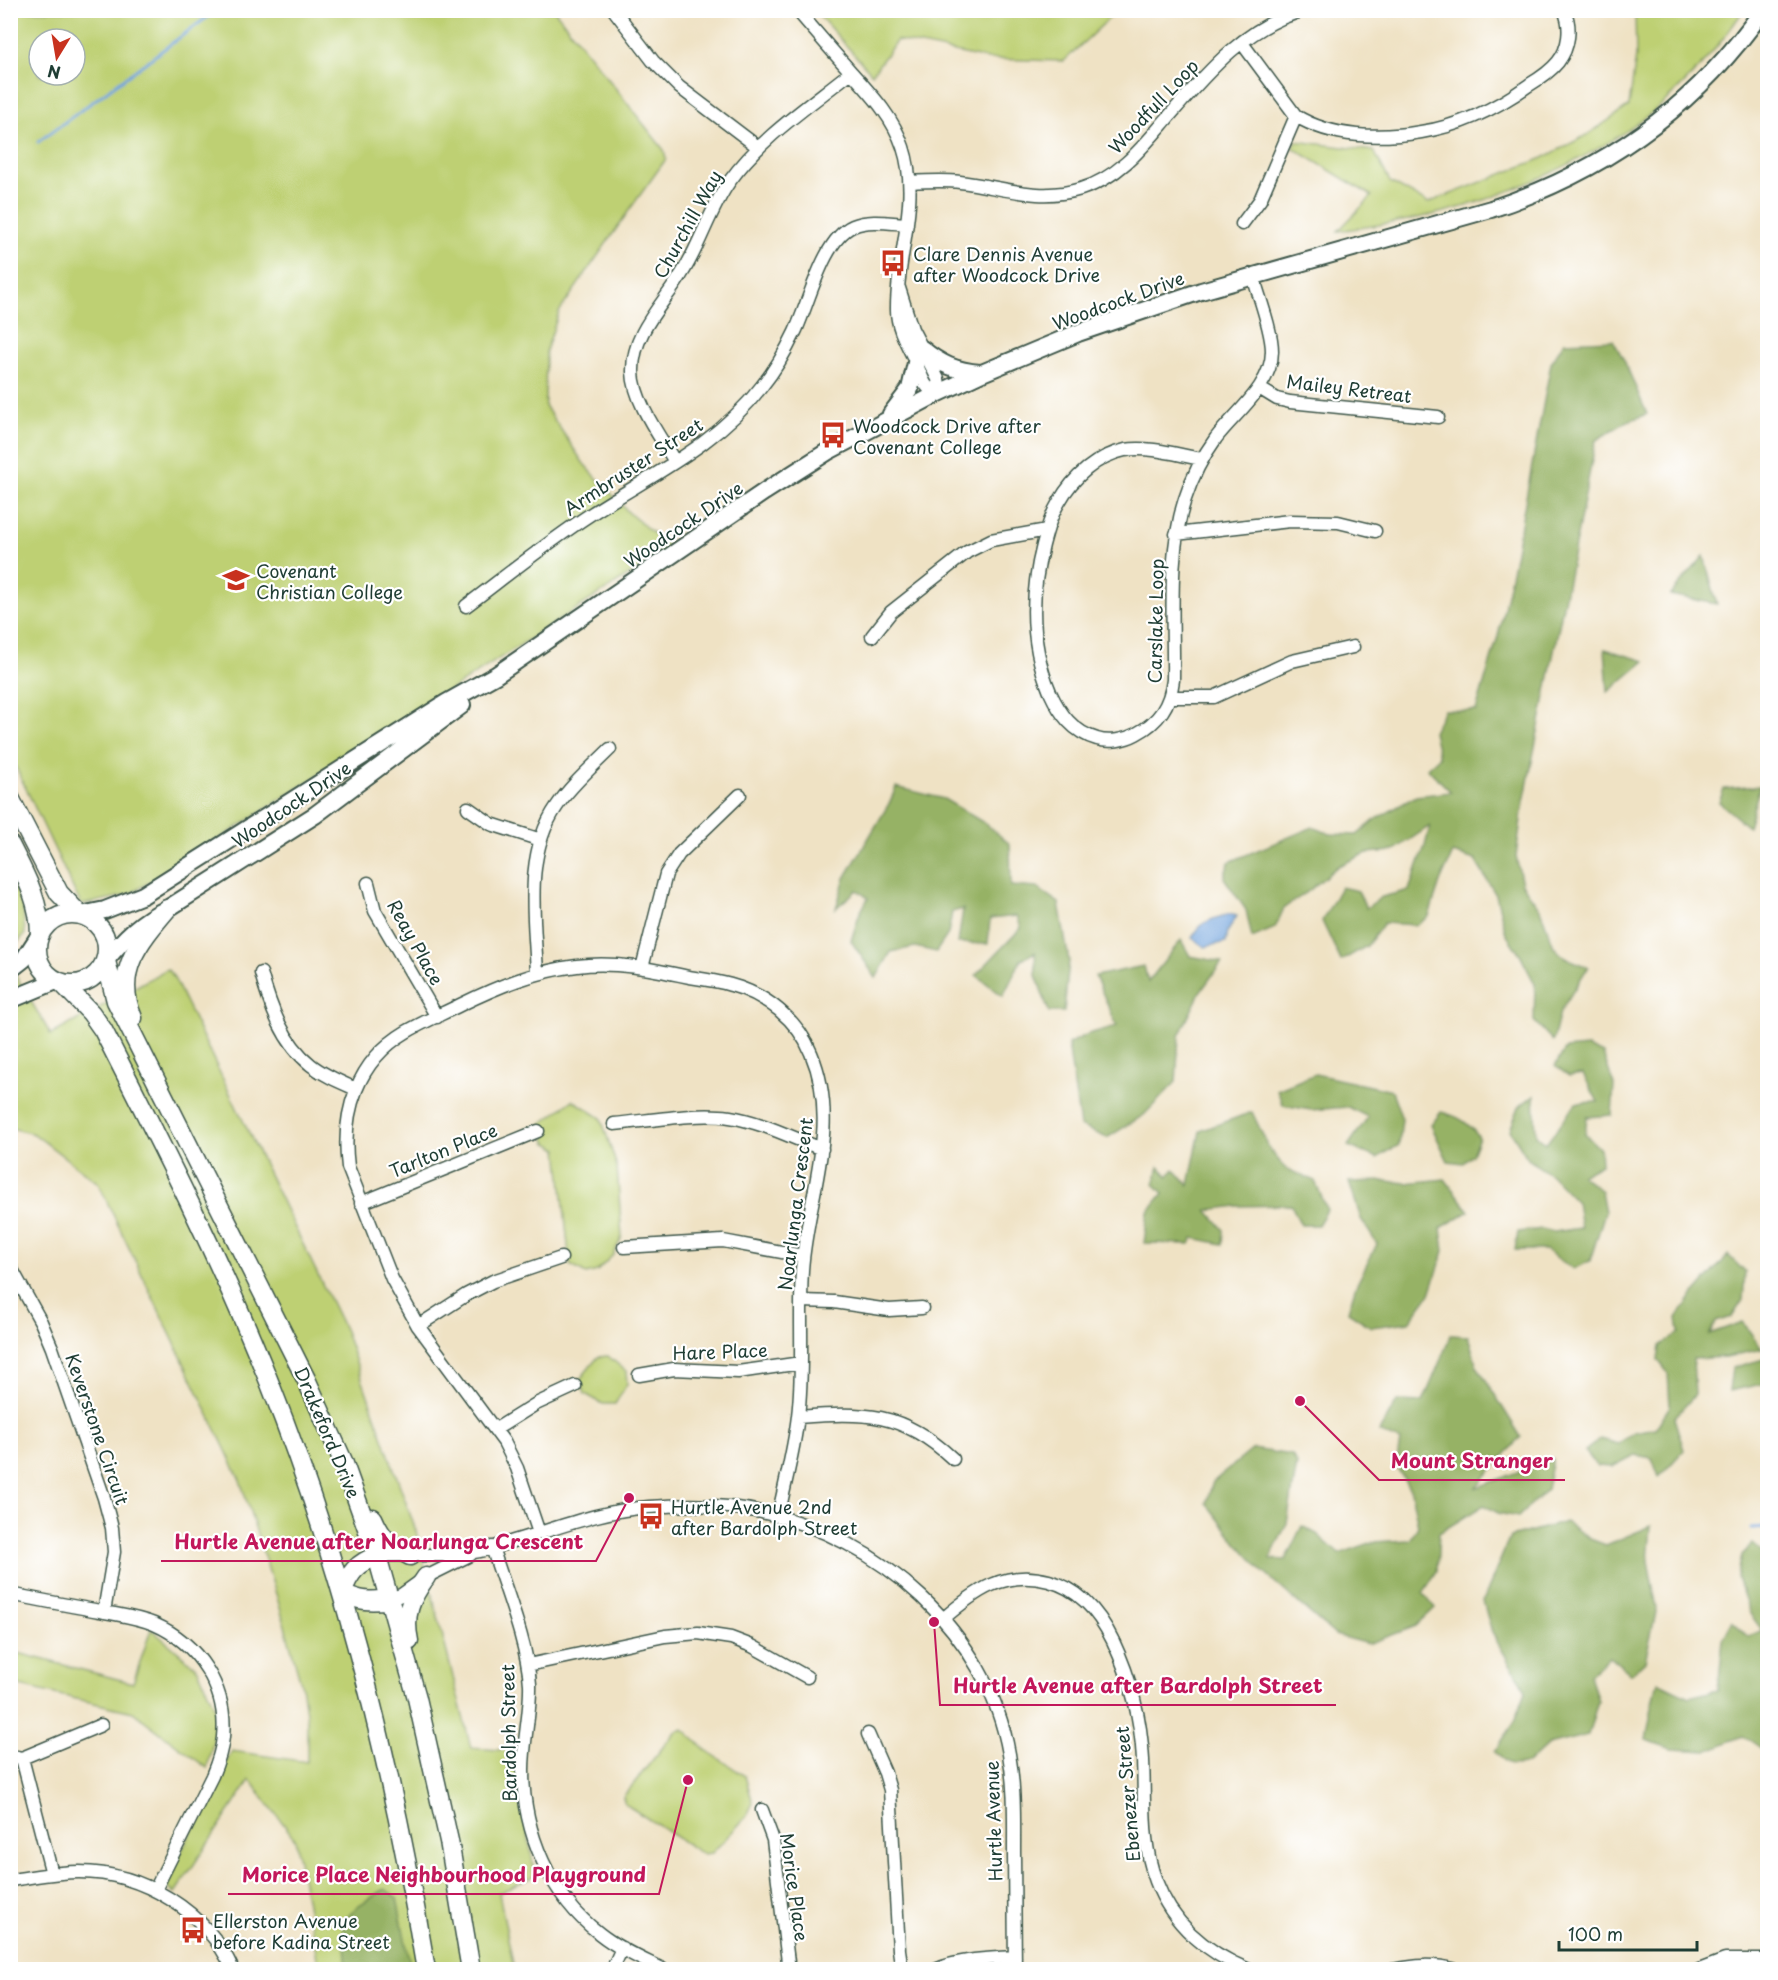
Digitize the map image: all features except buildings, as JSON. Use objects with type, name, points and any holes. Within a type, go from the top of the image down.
[{"type":"highway","points":[[10,798],[58,892],[80,914],[98,924],[103,932],[107,941],[106,960],[100,971],[91,979],[80,984],[60,983],[43,969],[38,959],[38,909],[33,891],[10,845]]},
{"type":"highway","points":[[139,1048],[141,1035],[127,1000],[128,971],[140,941],[166,909]]},
{"type":"highway","points":[[39,935],[52,920],[70,914],[80,914]]},
{"type":"highway","name":"Drakeford Drive","points":[[106,960],[116,1001],[306,1379],[343,1461],[377,1556],[417,1698],[450,1848],[471,1970]]},
{"type":"highway","name":"Drakeford Drive","points":[[60,983],[91,1013],[104,1030],[213,1252],[270,1384],[308,1487],[342,1593],[379,1730],[406,1856],[426,1970]]},
{"type":"highway","points":[[343,1461],[359,1483],[379,1532],[396,1549],[410,1556]]},
{"type":"highway","points":[[377,1556],[360,1563],[355,1568],[346,1581],[342,1593],[358,1600],[390,1599]]},
{"type":"highway","points":[[417,1698],[419,1679],[406,1627],[409,1606],[426,1577]]},
{"type":"main road","name":"Woodcock Drive","points":[[80,914],[105,910],[143,895],[446,703],[496,675],[827,452],[937,394],[1078,333],[1201,291],[1491,209],[1537,193],[1590,168],[1629,144],[1667,116],[1719,67],[1763,10]]},
{"type":"main road","points":[[884,421],[898,407],[910,389],[919,356],[934,359],[948,367],[965,372],[982,373]]},
{"type":"main road","name":"Woodcock Drive","points":[[106,960],[135,927],[315,815],[475,695],[496,675]]},
{"type":"main road","points":[[10,970],[24,959],[39,935]]},
{"type":"main road","points":[[10,1000],[60,983]]},
{"type":"street","points":[[614,10],[653,61],[679,87],[758,147]]},
{"type":"street","points":[[797,10],[882,107],[903,147],[910,182],[910,203],[899,288],[919,356],[938,379],[937,394]]},
{"type":"street","name":"Woodfull Loop","points":[[910,182],[961,182],[1043,195],[1063,194],[1094,184],[1113,174],[1131,159],[1198,83],[1242,43],[1274,22],[1306,10]]},
{"type":"street","points":[[1242,43],[1296,116],[1307,123],[1328,129],[1374,136],[1422,132],[1468,119],[1513,97],[1541,78],[1558,62],[1567,44],[1568,18],[1564,10]]},
{"type":"street","name":"Churchill Way","points":[[675,462],[637,392],[633,368],[635,351],[644,327],[684,270],[722,193],[758,147],[851,72]]},
{"type":"street","points":[[1242,224],[1260,200],[1296,116]]},
{"type":"street","name":"Armbruster Street","points":[[466,606],[562,534],[720,431],[742,410],[780,360],[795,331],[828,252],[840,235],[863,222],[907,224]]},
{"type":"street","name":"Carslake Loop","points":[[1202,459],[1143,449],[1125,450],[1091,465],[1070,486],[1058,503],[1047,530],[1035,584],[1034,625],[1037,651],[1053,699],[1074,728],[1087,736],[1101,741],[1116,741],[1130,737],[1144,730],[1157,719],[1171,697],[1176,534],[1186,495],[1202,459],[1216,438],[1259,388],[1270,364],[1272,350],[1253,276]]},
{"type":"street","name":"Mailey Retreat","points":[[1259,388],[1277,399],[1290,402],[1438,417]]},
{"type":"street","points":[[1176,534],[1290,521],[1338,522],[1375,531]]},
{"type":"street","points":[[872,636],[891,612],[967,552],[991,540],[1047,530]]},
{"type":"street","points":[[1171,697],[1214,697],[1292,661],[1353,647]]},
{"type":"street","points":[[537,974],[534,887],[535,868],[541,840],[555,809],[568,791],[610,749]]},
{"type":"street","points":[[642,968],[666,874],[679,854],[740,795]]},
{"type":"street","points":[[468,808],[491,824],[541,840]]},
{"type":"street","name":"Reay Place","points":[[368,883],[375,911],[437,1017]]},
{"type":"street","name":"Noarlunga Crescent","points":[[539,1533],[517,1468],[496,1429],[418,1326],[392,1279],[348,1167],[346,1128],[356,1089],[374,1060],[389,1044],[406,1032],[510,982],[577,966],[603,964],[642,968],[731,985],[769,1002],[795,1026],[811,1051],[822,1085],[825,1134],[803,1256],[798,1417],[778,1517]]},
{"type":"street","points":[[261,973],[270,1004],[290,1041],[311,1065],[328,1077],[356,1089]]},
{"type":"street","points":[[614,1124],[708,1116],[729,1117],[761,1125],[822,1149]]},
{"type":"street","name":"Tarlton Place","points":[[361,1203],[538,1131]]},
{"type":"street","points":[[624,1247],[723,1240],[803,1256]]},
{"type":"street","points":[[418,1326],[459,1299],[493,1281],[561,1258]]},
{"type":"street","name":"Keverstone Circuit","points":[[12,1273],[40,1322],[51,1348],[110,1516],[114,1552],[105,1612]]},
{"type":"street","points":[[801,1301],[834,1302],[890,1310],[922,1308]]},
{"type":"street","name":"Hare Place","points":[[639,1375],[674,1369],[738,1372],[801,1363]]},
{"type":"street","points":[[496,1429],[536,1404],[575,1386]]},
{"type":"street","points":[[798,1417],[850,1413],[873,1415],[895,1421],[924,1435],[953,1459]]},
{"type":"street","name":"Hurtle Avenue","points":[[390,1599],[401,1595],[426,1577],[476,1552],[607,1514],[646,1507],[684,1504],[722,1506],[778,1517],[812,1528],[861,1551],[906,1583],[943,1618],[962,1643],[985,1681],[1000,1717],[1009,1754],[1014,1802],[1015,1963]]},
{"type":"street","name":"Bardolph Street","points":[[492,1547],[528,1665],[530,1697],[523,1771],[529,1823],[545,1866],[565,1900],[601,1936],[664,1970]]},
{"type":"street","name":"Hurtle Avenue","points":[[377,1556],[476,1552]]},
{"type":"street","name":"Ebenezer Street","points":[[943,1618],[982,1588],[1019,1577],[1038,1578],[1056,1583],[1073,1592],[1088,1604],[1101,1619],[1122,1660],[1136,1706],[1143,1758],[1145,1834],[1151,1866],[1159,1889],[1179,1922],[1200,1943],[1220,1957],[1249,1970]]},
{"type":"street","points":[[10,1594],[152,1623],[176,1636],[192,1649],[215,1684],[222,1705],[224,1736],[220,1757],[155,1890]]},
{"type":"street","points":[[528,1665],[665,1636],[698,1633],[731,1638],[752,1646],[807,1677]]},
{"type":"street","points":[[52,1874],[16,1757],[101,1725]]},
{"type":"street","points":[[868,1734],[890,1790],[902,1970]]},
{"type":"street","name":"Morice Place","points":[[762,1810],[773,1840],[789,1970]]},
{"type":"street","points":[[10,1881],[78,1872],[105,1874],[130,1880],[155,1890],[177,1903],[200,1923],[213,1937],[233,1970]]},
{"type":"street","points":[[612,1970],[622,1948]]},
{"type":"street","points":[[935,1970],[951,1964],[974,1960],[1015,1963]]},
{"type":"street","points":[[1698,1970],[1725,1960],[1767,1960]]},
{"type":"street","points":[[1392,1970],[1440,1965],[1457,1970]]},
{"type":"green space","points":[[11,11],[555,11],[664,150],[666,159],[559,312],[546,351],[545,406],[584,464],[630,514],[671,548],[174,868],[128,895],[81,905],[11,757]]},
{"type":"green space","points":[[815,11],[1117,11],[1064,61],[988,59],[897,40],[872,74]]},
{"type":"green space","points":[[1635,11],[1743,11],[1706,60],[1684,83],[1643,119],[1600,148],[1528,183],[1464,207],[1338,231],[1372,196],[1293,148],[1296,141],[1374,151],[1390,182],[1428,203],[1543,158],[1587,135],[1629,106],[1636,56]]},
{"type":"green space","points":[[1613,340],[1647,414],[1626,422],[1596,440],[1522,812],[1516,857],[1522,884],[1540,909],[1554,947],[1564,957],[1588,967],[1560,1012],[1553,1041],[1534,1021],[1535,984],[1506,934],[1496,895],[1475,860],[1453,853],[1440,882],[1429,916],[1417,925],[1384,923],[1367,946],[1341,961],[1322,921],[1341,887],[1358,891],[1366,908],[1382,897],[1409,890],[1430,826],[1393,851],[1367,853],[1338,866],[1284,908],[1275,928],[1252,938],[1246,910],[1224,878],[1229,862],[1313,827],[1330,834],[1357,835],[1376,819],[1416,796],[1451,792],[1427,768],[1439,757],[1433,732],[1444,710],[1476,711],[1498,636],[1514,562],[1551,363],[1564,342]]},
{"type":"green space","points":[[1704,556],[1717,604],[1670,595]]},
{"type":"green space","points":[[1605,649],[1645,661],[1608,692]]},
{"type":"green space","points":[[1760,786],[1748,827],[1719,802],[1724,789]]},
{"type":"green space","points":[[896,787],[944,799],[986,824],[1010,844],[1011,886],[1037,888],[1059,903],[1069,961],[1064,1012],[1049,1012],[1036,975],[1035,952],[1021,960],[1003,996],[976,975],[1021,928],[1017,916],[990,919],[988,944],[958,943],[963,909],[952,912],[948,934],[936,952],[915,947],[891,952],[876,978],[851,941],[859,915],[868,898],[857,890],[836,908],[845,878],[890,802]]},
{"type":"green space","points":[[10,879],[23,906],[25,934],[11,951]]},
{"type":"green space","points":[[1181,940],[1190,956],[1222,962],[1201,991],[1179,1036],[1176,1082],[1144,1115],[1107,1138],[1080,1126],[1068,1044],[1088,1034],[1117,1026],[1095,976],[1144,966],[1148,982]]},
{"type":"green space","points":[[10,966],[51,1035],[167,969],[173,976],[345,1331],[416,1531],[471,1748],[514,1751],[535,1876],[499,1893],[514,1969],[319,1969],[295,1839],[250,1780],[175,1893],[164,1886],[232,1751],[307,1762],[307,1722],[303,1691],[277,1597],[240,1480],[98,1183],[34,1134],[11,1128]]},
{"type":"green space","points":[[1588,1047],[1603,1054],[1614,1085],[1612,1115],[1587,1117],[1585,1134],[1600,1149],[1601,1164],[1581,1175],[1601,1191],[1605,1212],[1590,1261],[1573,1269],[1546,1250],[1515,1250],[1518,1232],[1542,1229],[1554,1232],[1581,1228],[1577,1202],[1552,1176],[1528,1159],[1510,1130],[1519,1107],[1534,1095],[1536,1135],[1546,1144],[1576,1103],[1598,1102],[1583,1074],[1569,1076],[1555,1066],[1565,1049]]},
{"type":"green space","points":[[1315,1074],[1392,1091],[1402,1119],[1399,1145],[1377,1158],[1348,1146],[1368,1117],[1348,1107],[1311,1110],[1283,1105],[1277,1090]]},
{"type":"green space","points":[[573,1100],[601,1118],[617,1167],[622,1237],[613,1255],[597,1271],[586,1274],[570,1265],[558,1149],[546,1142],[541,1124]]},
{"type":"green space","points":[[1252,1112],[1270,1150],[1286,1169],[1315,1181],[1327,1210],[1318,1225],[1301,1225],[1291,1205],[1237,1206],[1207,1210],[1224,1230],[1223,1244],[1193,1238],[1190,1244],[1144,1243],[1148,1212],[1163,1193],[1154,1184],[1159,1167],[1168,1176],[1174,1169],[1189,1185],[1200,1131]]},
{"type":"green space","points":[[1441,1112],[1462,1120],[1479,1137],[1472,1155],[1463,1163],[1448,1161],[1431,1125]]},
{"type":"green space","points":[[1445,1179],[1469,1211],[1441,1228],[1444,1251],[1430,1294],[1409,1322],[1371,1327],[1348,1312],[1355,1288],[1377,1244],[1361,1219],[1349,1182],[1406,1183]]},
{"type":"green space","points":[[1728,1255],[1745,1272],[1743,1300],[1732,1317],[1716,1322],[1709,1334],[1743,1322],[1762,1349],[1726,1357],[1693,1359],[1695,1395],[1674,1418],[1684,1450],[1659,1477],[1652,1458],[1635,1455],[1612,1467],[1597,1466],[1585,1451],[1600,1439],[1618,1444],[1634,1432],[1656,1428],[1670,1406],[1668,1373],[1658,1360],[1660,1346],[1679,1333],[1677,1318],[1690,1299]]},
{"type":"green space","points":[[1451,1335],[1468,1336],[1477,1366],[1521,1437],[1475,1488],[1553,1459],[1547,1489],[1518,1517],[1498,1513],[1484,1505],[1439,1533],[1437,1571],[1423,1593],[1435,1608],[1416,1626],[1368,1644],[1335,1635],[1261,1570],[1237,1543],[1206,1503],[1213,1482],[1253,1449],[1292,1455],[1297,1464],[1287,1523],[1270,1559],[1285,1560],[1302,1526],[1317,1534],[1339,1554],[1373,1542],[1410,1540],[1418,1526],[1411,1491],[1396,1466],[1400,1441],[1379,1432],[1397,1401],[1423,1402]]},
{"type":"green space","points":[[608,1356],[626,1371],[627,1384],[615,1404],[603,1404],[585,1394],[580,1379],[598,1357]]},
{"type":"green space","points":[[1767,1358],[1767,1383],[1729,1391],[1732,1368]]},
{"type":"green space","points":[[1566,1522],[1590,1539],[1606,1545],[1651,1526],[1648,1561],[1657,1608],[1645,1661],[1631,1674],[1609,1656],[1590,1675],[1598,1701],[1588,1735],[1548,1745],[1527,1764],[1510,1765],[1494,1752],[1515,1722],[1526,1691],[1492,1633],[1483,1601],[1510,1537]]},
{"type":"green space","points":[[1753,1544],[1767,1556],[1767,1751],[1742,1736],[1707,1751],[1672,1749],[1646,1740],[1658,1682],[1689,1697],[1718,1690],[1723,1639],[1732,1622],[1749,1637],[1762,1630],[1750,1614],[1737,1577],[1742,1555]]},
{"type":"green space","points":[[151,1629],[198,1669],[219,1717],[207,1768],[133,1712],[11,1684],[10,1651],[133,1683]]},
{"type":"green space","points":[[683,1729],[706,1750],[745,1776],[753,1803],[746,1817],[712,1853],[702,1854],[625,1804],[623,1797],[675,1732]]},
{"type":"green space","points":[[385,1889],[397,1898],[411,1969],[347,1969],[343,1922],[359,1905]]},
{"type":"water","points":[[1229,914],[1237,916],[1228,931],[1226,942],[1205,947],[1192,938],[1203,924]]},
{"type":"waterway","points":[[38,142],[217,10]]},
{"type":"waterway","points":[[1751,1528],[1768,1527]]},
{"type":"place","name":"Clare Dennis Avenue after Woodcock Drive","points":[[893,263]]},
{"type":"place","name":"Woodcock Drive after Covenant College","points":[[833,435]]},
{"type":"place","name":"Covenant Christian College","points":[[236,580]]},
{"type":"place","name":"Mount Stranger","points":[[1300,1401]]},
{"type":"place","name":"Hurtle Avenue after Noarlunga Crescent","points":[[629,1498]]},
{"type":"place","name":"Hurtle Avenue 2nd after Bardolph Street","points":[[651,1516]]},
{"type":"place","name":"Hurtle Avenue after Bardolph Street","points":[[934,1622]]},
{"type":"place","name":"Morice Place Neighbourhood Playground","points":[[688,1780]]},
{"type":"place","name":"Ellerston Avenue before Kadina Street","points":[[193,1930]]}]
